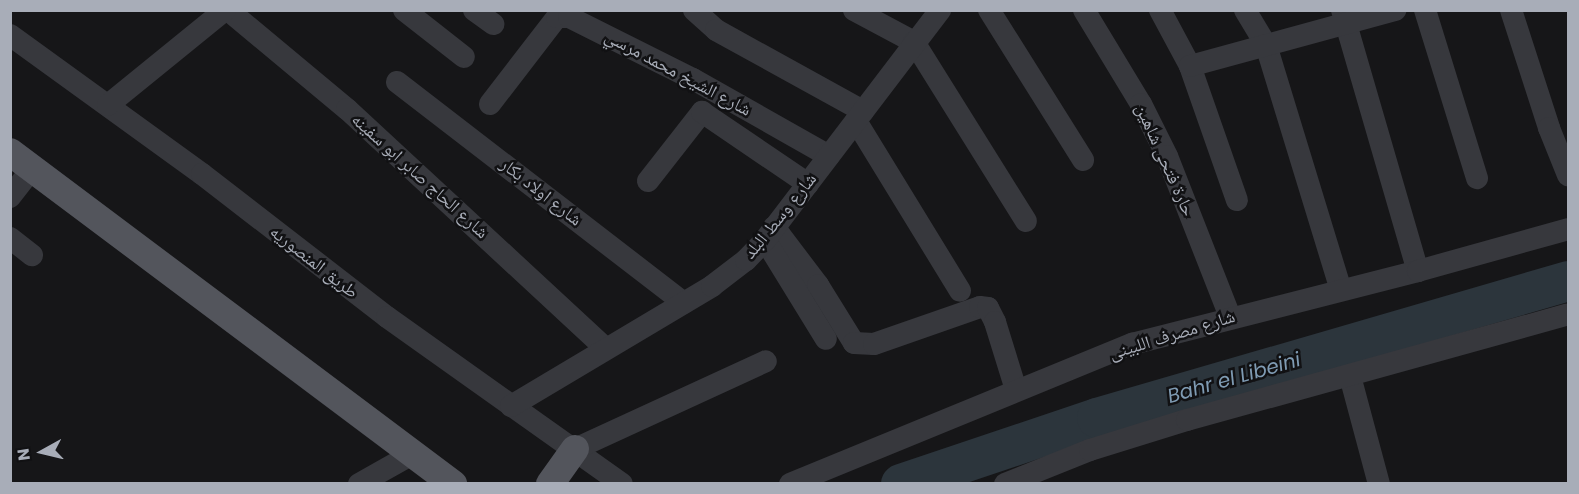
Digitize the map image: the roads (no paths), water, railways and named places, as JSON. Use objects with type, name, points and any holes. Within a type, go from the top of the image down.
[{"type":"main road","points":[[10,152],[453,483]]},
{"type":"main road","points":[[550,483],[574,449]]},
{"type":"street","points":[[108,105],[227,10]]},
{"type":"street","name":"شارع الحاج صابر ابو سفينه","points":[[227,10],[346,109],[606,348]]},
{"type":"street","points":[[404,10],[464,57]]},
{"type":"street","points":[[474,10],[493,24]]},
{"type":"street","points":[[694,10],[716,30],[859,116],[960,291]]},
{"type":"street","points":[[854,10],[914,42],[1026,221]]},
{"type":"street","name":"شارع وسط البلد","points":[[511,406],[730,274],[769,234],[940,10]]},
{"type":"street","points":[[989,10],[1083,160]]},
{"type":"street","name":"حارة فتحى شاهين","points":[[1084,10],[1141,104],[1167,156],[1230,317]]},
{"type":"street","points":[[1160,10],[1190,66],[1237,200]]},
{"type":"street","points":[[1245,10],[1266,45],[1341,290]]},
{"type":"street","points":[[1190,66],[1266,45],[1343,17],[1395,10]]},
{"type":"street","points":[[1425,10],[1478,178]]},
{"type":"street","points":[[1511,10],[1549,128],[1569,175]]},
{"type":"street","name":"شارع الشيخ محمد مرسي","points":[[490,104],[557,17],[566,16],[693,79],[829,156]]},
{"type":"street","points":[[1343,17],[1418,271]]},
{"type":"street","name":"طريق المنصوريه","points":[[10,35],[202,174],[387,317],[622,483]]},
{"type":"street","name":"شارع اولاد بكار","points":[[397,82],[684,303]]},
{"type":"street","points":[[648,181],[702,112],[808,184]]},
{"type":"street","points":[[10,197],[33,168]]},
{"type":"street","name":"شارع مصرف اللبينى","points":[[790,483],[1132,344],[1230,317],[1418,271],[1569,229]]},
{"type":"street","points":[[769,234],[826,339]]},
{"type":"street","points":[[769,234],[818,285],[854,343],[873,344],[980,307],[988,308],[992,313],[1016,390]]},
{"type":"street","points":[[10,238],[32,255]]},
{"type":"street","points":[[1005,483],[1133,436],[1569,314]]},
{"type":"street","points":[[574,449],[766,361]]},
{"type":"street","points":[[1350,376],[1379,483]]},
{"type":"street","points":[[359,483],[414,453]]},
{"type":"waterway","name":"Bahr el Libeini","points":[[901,484],[1097,418],[1568,281]]}]
